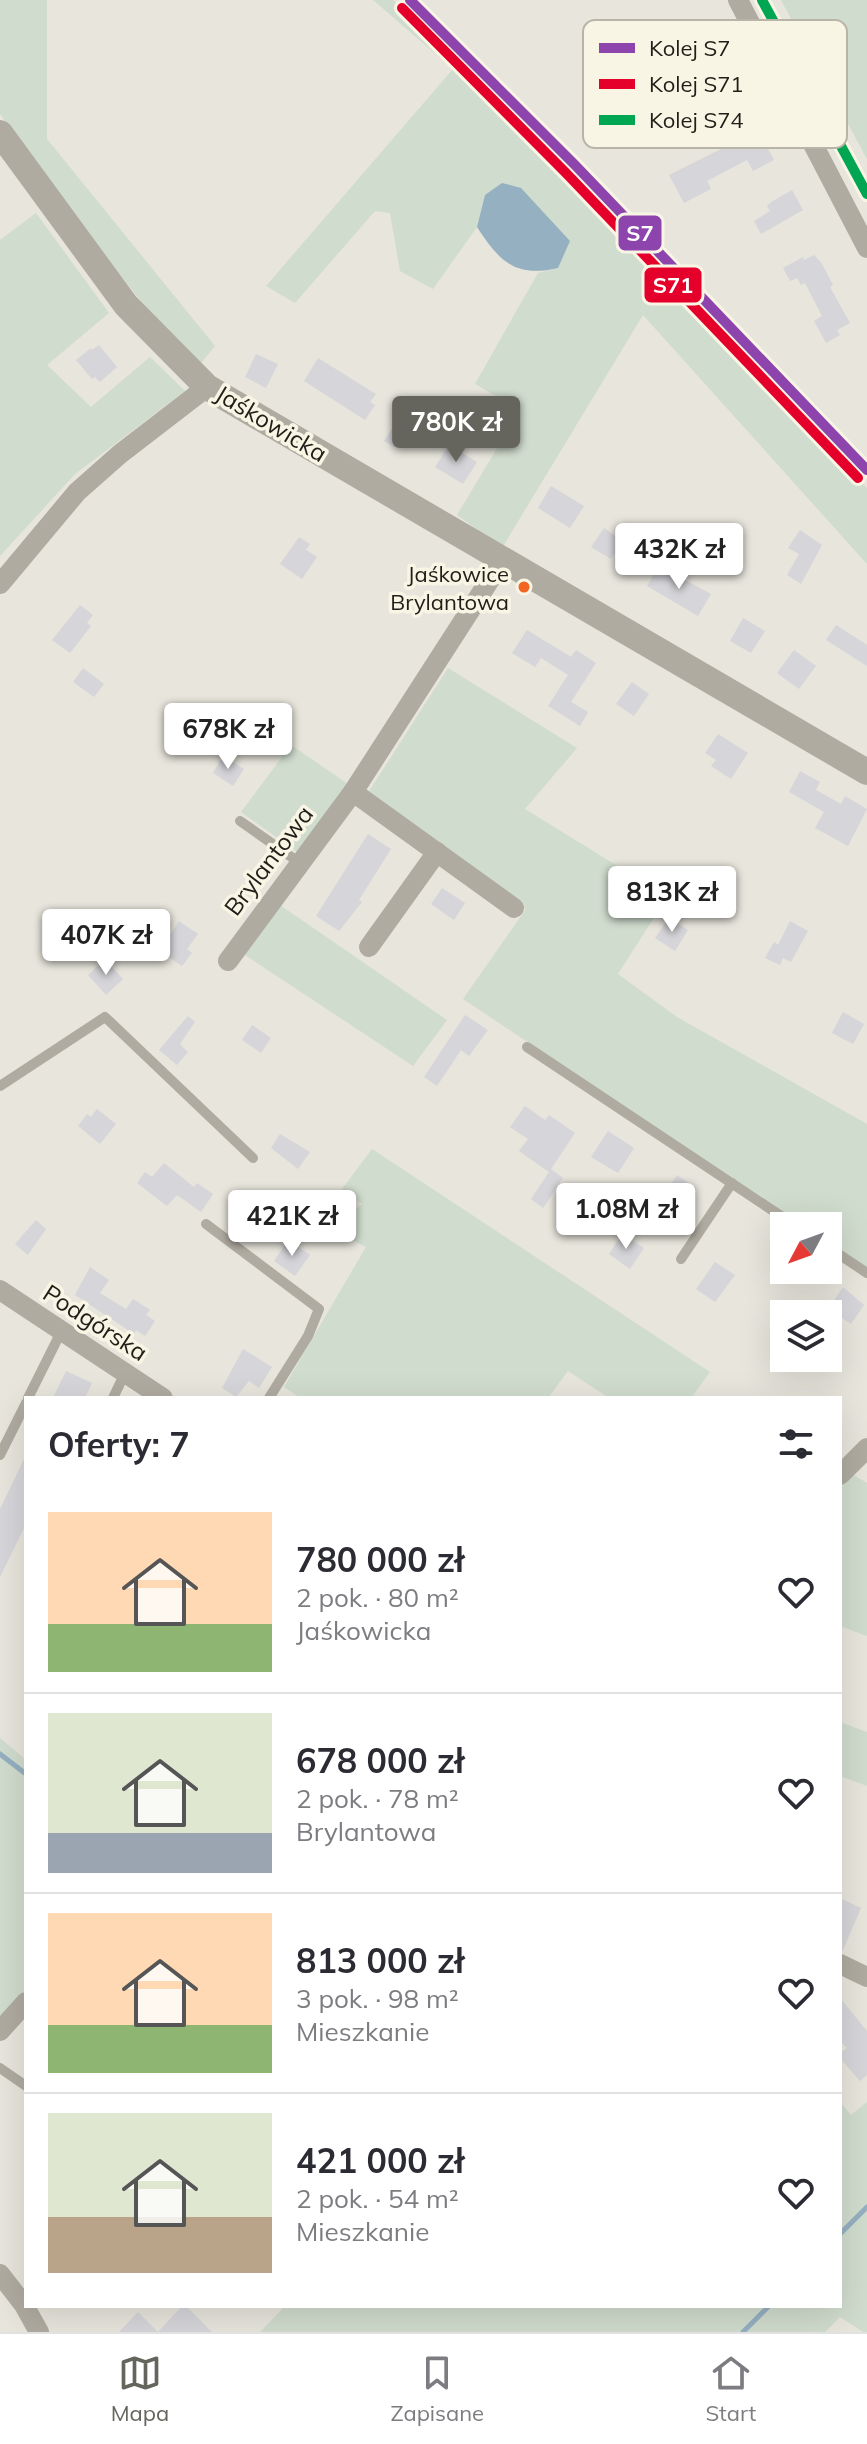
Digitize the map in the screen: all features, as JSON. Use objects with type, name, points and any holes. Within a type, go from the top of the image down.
[{"type":"street","points":[[738,0],[748,20]]},
{"type":"street","name":"Jaśkowicka","points":[[0,133],[126,305],[207,387],[867,772]]},
{"type":"street","points":[[815,148],[867,248]]},
{"type":"street","points":[[0,584],[77,492],[120,454],[207,387]]},
{"type":"street","name":"Brylantowa","points":[[228,961],[353,792],[502,561]]},
{"type":"street","points":[[353,792],[514,908]]},
{"type":"street","points":[[369,947],[437,852]]},
{"type":"street","name":"Podgórska","points":[[0,1290],[160,1396]]},
{"type":"street","points":[[853,1472],[867,1448]]},
{"type":"street","points":[[842,1965],[867,1977]]},
{"type":"street","points":[[0,2031],[24,2004]]},
{"type":"street","points":[[0,2274],[24,2305]]},
{"type":"street","points":[[26,2308],[39,2332]]},
{"type":"lane","points":[[240,821],[300,863]]},
{"type":"lane","points":[[0,1086],[105,1017],[253,1158]]},
{"type":"lane","points":[[527,1047],[775,1212]]},
{"type":"lane","points":[[681,1259],[732,1183]]},
{"type":"lane","points":[[206,1224],[319,1309],[308,1336],[270,1396]]},
{"type":"lane","points":[[842,1256],[867,1273]]},
{"type":"lane","points":[[29,1396],[61,1332]]},
{"type":"lane","points":[[114,1396],[125,1373]]},
{"type":"lane","points":[[0,1455],[24,1406]]},
{"type":"lane","points":[[0,2068],[24,2085]]},
{"type":"green space","points":[[0,0],[47,0],[47,139],[215,346],[201,363],[155,319],[53,190],[0,114]]},
{"type":"green space","points":[[373,0],[393,0],[451,55],[867,488],[867,564],[643,315],[502,548],[457,515],[520,410],[475,384],[538,273],[558,268],[485,195],[477,227],[433,289],[400,271],[390,213],[375,211],[295,303],[266,286],[453,69]]},
{"type":"green space","points":[[781,0],[867,0],[867,159],[847,122],[847,20],[792,20]]},
{"type":"green space","points":[[36,213],[109,313],[47,365],[91,407],[150,357],[185,391],[75,474],[0,556],[0,240]]},
{"type":"green space","points":[[448,668],[577,748],[525,809],[619,867],[664,902],[618,974],[677,1017],[867,1124],[867,1268],[842,1251],[842,1212],[782,1212],[463,999],[526,909],[366,796]]},
{"type":"green space","points":[[291,745],[348,784],[300,854],[241,812]]},
{"type":"green space","points":[[277,903],[447,1020],[413,1066],[242,953]]},
{"type":"green space","points":[[372,1149],[710,1372],[692,1396],[606,1396],[568,1371],[549,1396],[297,1396],[284,1387],[366,1247],[332,1230],[362,1204],[342,1189]]},
{"type":"green space","points":[[852,1474],[867,1483],[867,1636],[842,1627],[842,1483]]},
{"type":"green space","points":[[842,1723],[867,1732],[867,1786],[842,1777]]},
{"type":"green space","points":[[0,1738],[24,1758],[24,2002],[0,2027]]},
{"type":"green space","points":[[867,2102],[867,2332],[840,2317],[825,2332],[260,2332],[283,2308],[842,2308],[842,2104],[851,2115]]},
{"type":"water","points":[[502,183],[521,188],[570,241],[558,268],[530,271],[510,264],[501,258],[477,227],[485,195]]},
{"type":"building","points":[[723,148],[768,148],[774,160],[753,171],[747,160],[707,181],[711,189],[684,203],[669,175]]},
{"type":"building","points":[[792,190],[803,210],[761,234],[754,221],[770,211],[767,206],[771,202]]},
{"type":"building","points":[[814,255],[822,264],[833,285],[830,287],[850,323],[837,330],[840,335],[826,343],[814,321],[822,316],[805,283],[801,285],[797,278],[790,281],[783,268],[803,257],[804,260]]},
{"type":"building","points":[[99,345],[117,367],[100,382],[95,377],[92,379],[76,360]]},
{"type":"building","points":[[256,354],[278,364],[266,388],[245,377]]},
{"type":"building","points":[[318,358],[376,394],[370,402],[375,405],[365,420],[304,381]]},
{"type":"building","points":[[477,400],[504,416],[493,434],[467,417]]},
{"type":"building","points":[[398,419],[410,426],[396,448],[384,441]]},
{"type":"building","points":[[449,445],[477,462],[463,484],[435,467]]},
{"type":"building","points":[[551,486],[584,506],[570,528],[538,508]]},
{"type":"building","points":[[604,528],[623,541],[611,559],[591,547]]},
{"type":"building","points":[[800,530],[822,545],[801,584],[787,575],[799,554],[788,548]]},
{"type":"building","points":[[299,537],[310,544],[306,550],[317,557],[302,579],[280,564]]},
{"type":"building","points":[[659,566],[711,594],[698,616],[647,586]]},
{"type":"building","points":[[80,605],[93,615],[87,623],[91,626],[70,653],[52,640]]},
{"type":"building","points":[[743,618],[765,631],[751,653],[730,641]]},
{"type":"building","points":[[836,625],[867,645],[867,666],[826,640]]},
{"type":"building","points":[[527,630],[571,657],[576,650],[596,663],[571,702],[588,712],[580,726],[548,706],[568,675],[541,658],[535,667],[512,653]]},
{"type":"building","points":[[794,650],[816,666],[799,689],[777,673]]},
{"type":"building","points":[[83,668],[104,684],[94,697],[73,682]]},
{"type":"building","points":[[632,682],[649,694],[634,716],[616,704]]},
{"type":"building","points":[[718,734],[748,753],[731,779],[711,766],[716,760],[705,753]]},
{"type":"building","points":[[223,756],[244,769],[233,786],[213,773]]},
{"type":"building","points":[[800,771],[820,782],[816,790],[841,804],[845,796],[867,809],[848,846],[815,828],[824,812],[789,792]]},
{"type":"building","points":[[368,834],[391,849],[359,900],[362,902],[339,931],[316,916]]},
{"type":"building","points":[[442,888],[465,903],[454,920],[431,904]]},
{"type":"building","points":[[669,918],[688,930],[675,951],[655,938]]},
{"type":"building","points":[[179,921],[198,934],[187,949],[192,953],[182,966],[160,951]]},
{"type":"building","points":[[790,921],[808,931],[791,962],[783,958],[780,965],[765,958],[774,942],[778,945]]},
{"type":"building","points":[[105,959],[123,979],[106,995],[88,975]]},
{"type":"building","points":[[843,1012],[864,1024],[853,1044],[832,1033]]},
{"type":"building","points":[[465,1015],[488,1030],[469,1056],[461,1050],[437,1086],[424,1077]]},
{"type":"building","points":[[188,1016],[195,1022],[180,1044],[188,1052],[177,1065],[159,1050]]},
{"type":"building","points":[[252,1025],[271,1038],[261,1053],[242,1040]]},
{"type":"building","points":[[525,1106],[545,1120],[549,1115],[575,1133],[551,1169],[563,1178],[543,1208],[531,1199],[549,1172],[519,1151],[528,1139],[510,1127]]},
{"type":"building","points":[[97,1109],[116,1124],[100,1144],[78,1126],[87,1114],[91,1117]]},
{"type":"building","points":[[608,1131],[634,1148],[618,1173],[591,1157]]},
{"type":"building","points":[[280,1134],[310,1152],[298,1169],[271,1148]]},
{"type":"building","points":[[164,1163],[194,1187],[197,1183],[213,1194],[201,1212],[177,1195],[167,1206],[137,1183],[145,1172],[152,1177]]},
{"type":"building","points":[[677,1175],[696,1188],[682,1209],[663,1196]]},
{"type":"building","points":[[623,1186],[633,1193],[617,1218],[606,1211]]},
{"type":"building","points":[[36,1220],[46,1229],[28,1255],[15,1244]]},
{"type":"building","points":[[622,1234],[644,1248],[630,1269],[609,1254]]},
{"type":"building","points":[[288,1240],[310,1255],[295,1276],[274,1261]]},
{"type":"building","points":[[715,1262],[735,1275],[715,1302],[696,1289]]},
{"type":"building","points":[[90,1267],[109,1280],[100,1293],[126,1309],[133,1299],[150,1310],[146,1315],[155,1321],[145,1336],[136,1330],[134,1334],[75,1295]]},
{"type":"building","points":[[843,1287],[864,1305],[851,1324],[842,1318],[842,1300],[834,1300]]},
{"type":"building","points":[[243,1349],[272,1367],[259,1388],[249,1381],[234,1396],[222,1388]]},
{"type":"building","points":[[66,1371],[92,1383],[86,1396],[54,1396]]},
{"type":"building","points":[[24,1459],[24,1528],[0,1577],[0,1509]]},
{"type":"building","points":[[842,1899],[861,1908],[842,1952]]},
{"type":"building","points":[[842,2000],[867,2031],[867,2075],[860,2081],[842,2060],[842,2052],[847,2048],[842,2043]]},
{"type":"building","points":[[180,2308],[188,2308],[212,2332],[158,2332]]},
{"type":"building","points":[[138,2312],[158,2332],[119,2332]]},
{"type":"waterway","points":[[0,1754],[24,1772]]},
{"type":"waterway","points":[[842,2232],[867,2207]]},
{"type":"waterway","points":[[743,2332],[767,2308]]},
{"type":"rail line","name":"S7","points":[[410,0],[575,165],[867,470]]},
{"type":"rail line","name":"S74","points":[[762,0],[773,20]]},
{"type":"rail line","name":"S71","points":[[402,8],[566,173],[858,478]]},
{"type":"rail line","name":"S74","points":[[842,148],[867,194]]},
{"type":"place","name":"Jaśkowice Brylantowa","points":[[524,587]]}]
